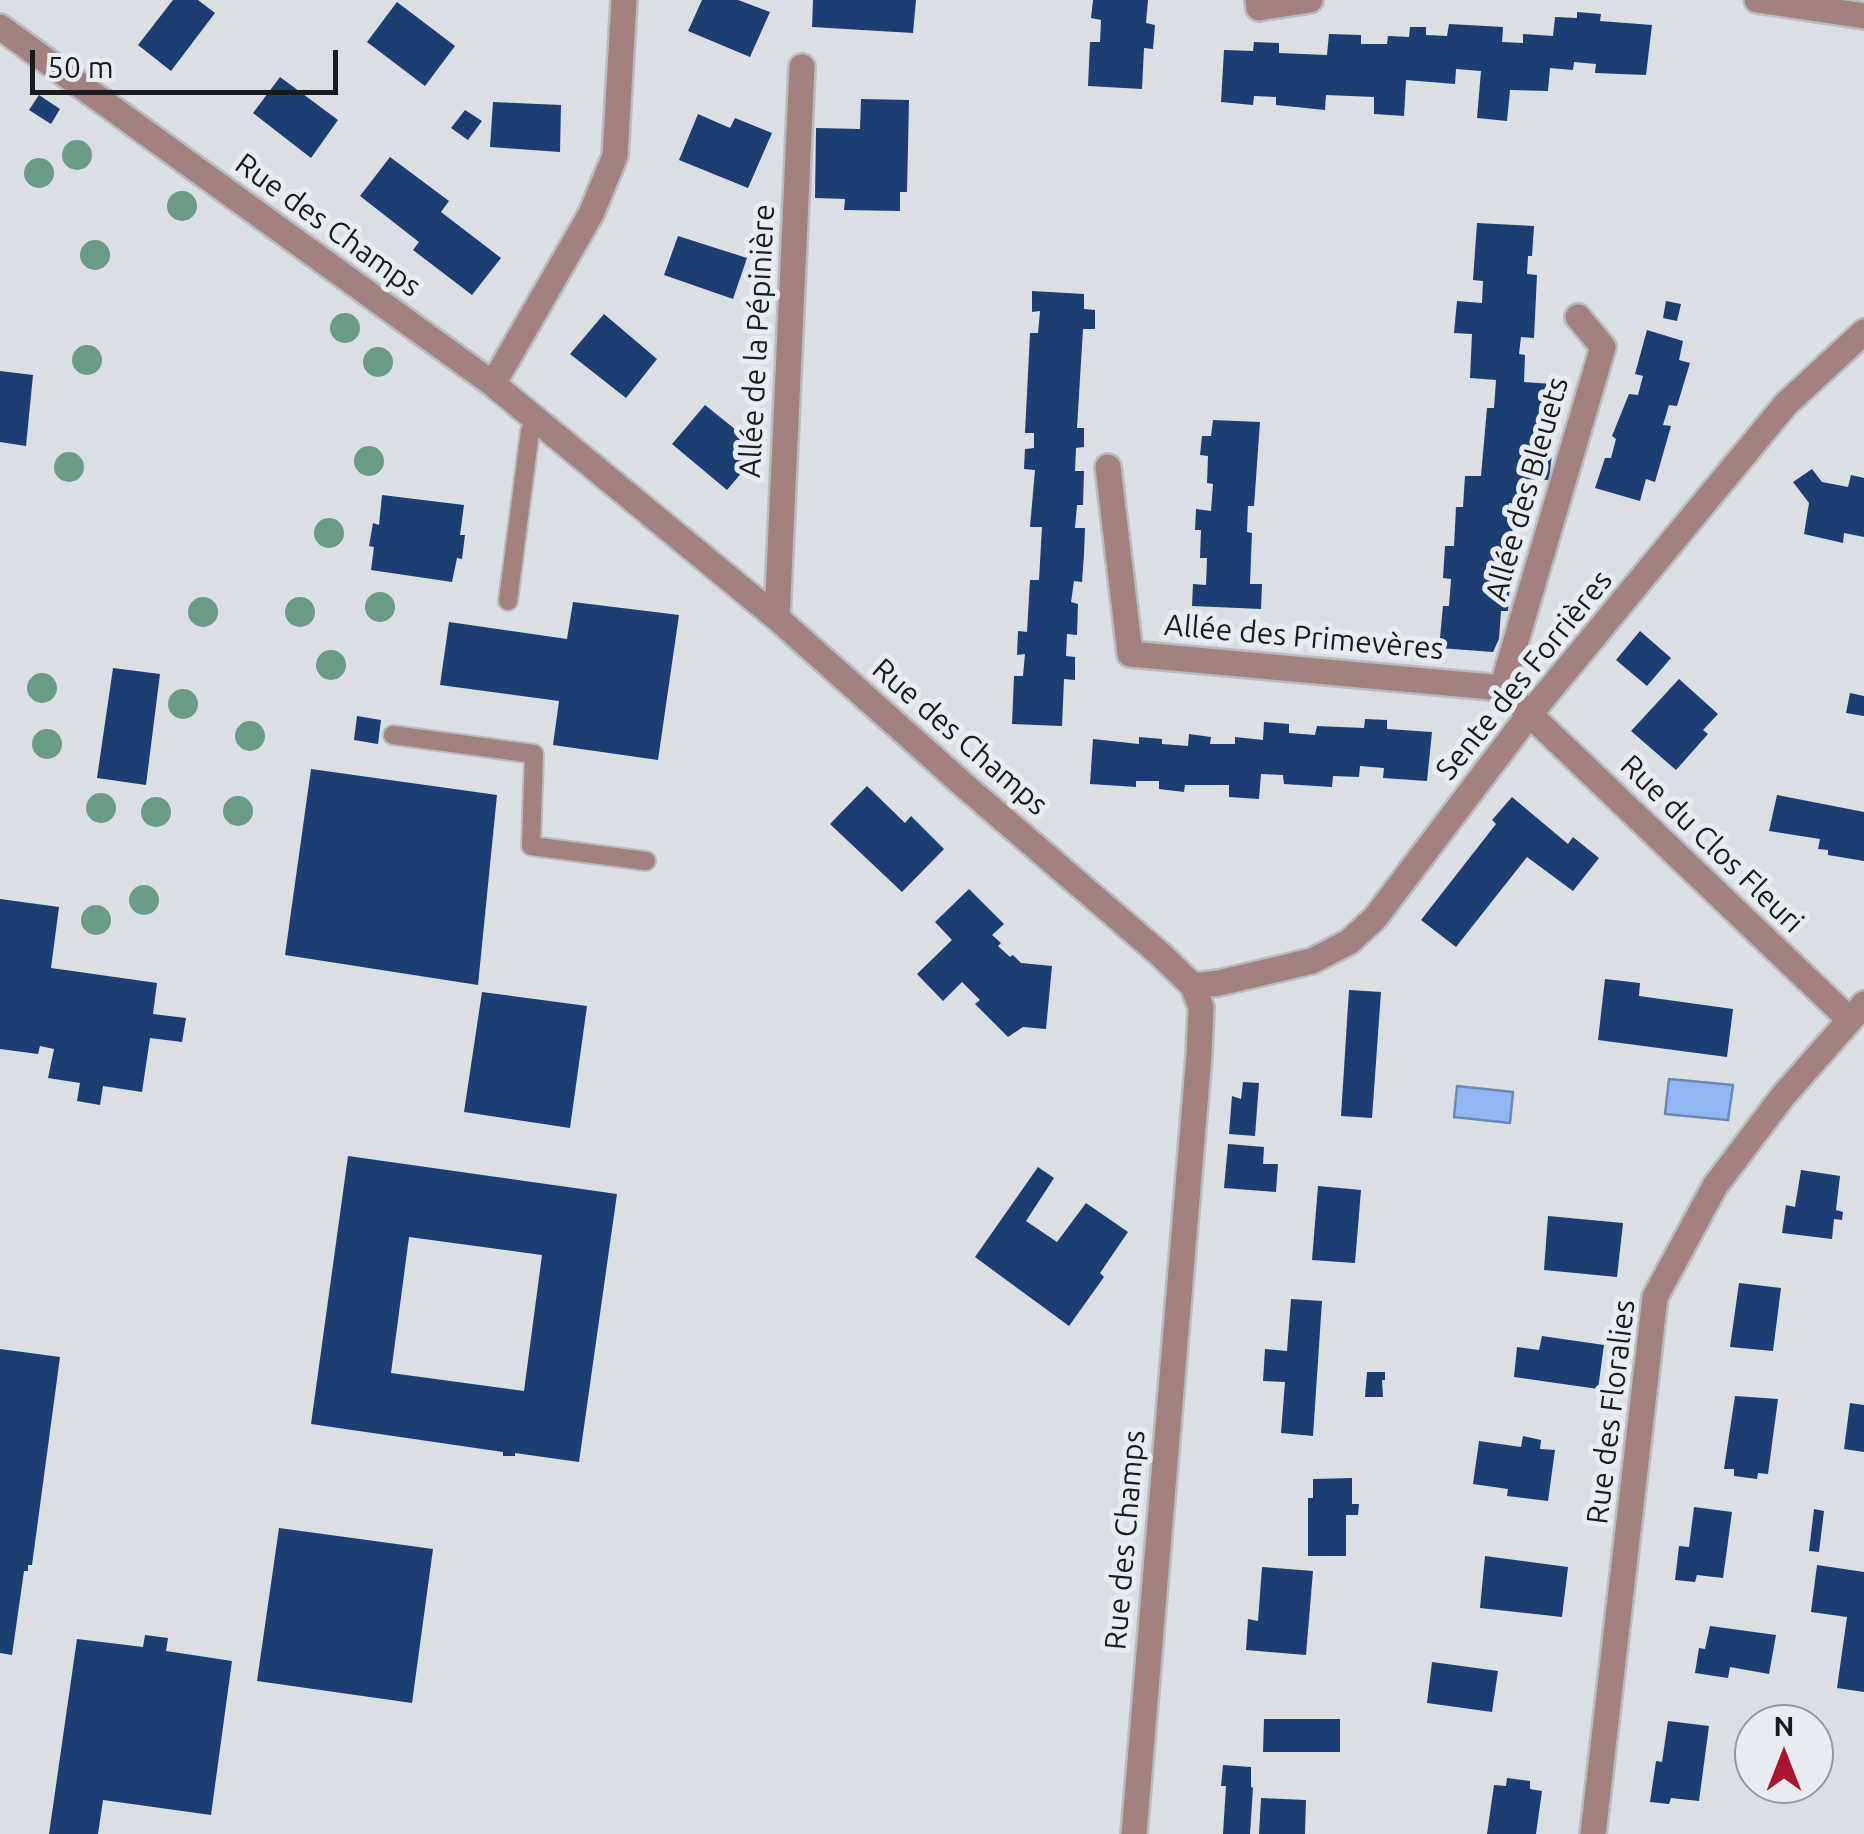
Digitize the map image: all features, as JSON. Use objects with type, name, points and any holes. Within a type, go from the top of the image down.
[{"type":"street","points":[[493,384],[592,214],[616,156],[624,0]]},
{"type":"street","points":[[1258,0],[1260,8],[1310,0]]},
{"type":"street","points":[[1757,0],[1864,16]]},
{"type":"street","name":"Rue des Champs","points":[[0,27],[493,384],[777,618],[1194,986],[1200,1008],[1199,1055],[1134,1834]]},
{"type":"street","name":"Allée de la Pépinière","points":[[777,618],[802,67]]},
{"type":"street","name":"Allée des Bleuets","points":[[1502,688],[1603,347],[1578,316]]},
{"type":"street","name":"Sente des Forrières","points":[[1194,986],[1219,984],[1312,962],[1349,942],[1375,918],[1529,715],[1786,404],[1864,332]]},
{"type":"street","name":"Allée des Primevères","points":[[1108,467],[1130,654],[1502,688]]},
{"type":"street","points":[[1502,688],[1529,715]]},
{"type":"street","name":"Rue du Clos Fleuri","points":[[1529,715],[1857,1012]]},
{"type":"street","name":"Rue des Floralies","points":[[1593,1834],[1655,1297],[1714,1186],[1783,1096],[1857,1012]]},
{"type":"lane","points":[[508,601],[530,431],[539,422]]},
{"type":"lane","points":[[393,734],[534,754],[531,846],[646,861]]},
{"type":"water","points":[[1669,1079],[1733,1085],[1728,1120],[1665,1114]]},
{"type":"water","points":[[1457,1086],[1513,1092],[1510,1123],[1454,1117]]},
{"type":"building","points":[[173,0],[198,0],[215,13],[171,71],[138,45]]},
{"type":"building","points":[[702,0],[738,0],[770,12],[750,57],[688,31]]},
{"type":"building","points":[[813,0],[916,0],[913,33],[812,27]]},
{"type":"building","points":[[1093,0],[1148,0],[1146,23],[1155,25],[1153,49],[1144,48],[1142,89],[1088,86],[1090,42],[1100,42],[1101,20],[1091,18]]},
{"type":"building","points":[[397,2],[455,46],[425,86],[367,42]]},
{"type":"building","points":[[1577,12],[1601,14],[1600,21],[1652,25],[1646,75],[1595,73],[1596,64],[1574,62],[1573,70],[1550,68],[1548,91],[1510,90],[1507,121],[1477,118],[1481,71],[1456,69],[1455,84],[1406,80],[1404,116],[1374,114],[1374,97],[1326,95],[1325,110],[1276,105],[1276,97],[1254,96],[1253,105],[1221,102],[1224,50],[1253,51],[1254,42],[1279,43],[1279,53],[1327,55],[1329,34],[1361,35],[1361,44],[1387,44],[1388,36],[1409,37],[1410,27],[1426,27],[1426,35],[1447,36],[1449,24],[1503,27],[1502,42],[1523,43],[1523,34],[1553,36],[1555,17],[1577,18]]},
{"type":"building","points":[[280,77],[338,120],[311,158],[253,113]]},
{"type":"building","points":[[39,95],[60,109],[51,124],[29,110]]},
{"type":"building","points":[[861,99],[909,100],[907,192],[900,192],[900,211],[844,210],[845,199],[815,198],[816,128],[860,129]]},
{"type":"building","points":[[493,102],[561,105],[560,152],[490,147]]},
{"type":"building","points":[[465,110],[482,121],[468,140],[451,128]]},
{"type":"building","points":[[698,114],[730,128],[735,118],[772,133],[748,188],[679,160]]},
{"type":"building","points":[[390,157],[449,201],[441,212],[501,258],[472,295],[413,250],[419,242],[360,196]]},
{"type":"building","points":[[1477,223],[1534,226],[1527,274],[1537,275],[1534,338],[1521,337],[1519,354],[1525,355],[1524,382],[1552,384],[1549,409],[1539,409],[1537,434],[1546,436],[1545,452],[1552,454],[1549,480],[1523,479],[1521,504],[1509,503],[1507,522],[1513,524],[1511,550],[1506,550],[1502,582],[1510,582],[1508,611],[1501,611],[1499,639],[1493,652],[1439,648],[1443,606],[1449,606],[1451,579],[1443,578],[1445,546],[1454,546],[1456,507],[1463,507],[1465,476],[1481,476],[1487,408],[1494,408],[1496,380],[1470,378],[1472,334],[1454,333],[1457,301],[1482,303],[1483,281],[1473,280]]},
{"type":"building","points":[[678,236],[747,258],[733,299],[664,275]]},
{"type":"building","points":[[1032,291],[1084,294],[1084,309],[1095,310],[1095,329],[1083,329],[1077,428],[1084,428],[1084,447],[1076,448],[1075,471],[1084,471],[1083,505],[1077,505],[1075,528],[1085,528],[1084,554],[1082,582],[1074,581],[1071,602],[1078,604],[1077,635],[1067,634],[1066,656],[1075,657],[1075,680],[1064,679],[1062,726],[1012,724],[1014,676],[1023,676],[1025,654],[1017,655],[1018,631],[1027,632],[1030,580],[1039,580],[1042,527],[1030,527],[1035,470],[1024,469],[1025,449],[1034,448],[1034,433],[1025,433],[1030,333],[1038,333],[1040,311],[1032,312]]},
{"type":"building","points":[[1666,301],[1681,304],[1677,321],[1663,318]]},
{"type":"building","points":[[604,314],[657,359],[626,398],[570,354]]},
{"type":"building","points":[[1647,330],[1683,341],[1679,360],[1690,363],[1677,406],[1669,405],[1663,425],[1671,426],[1655,482],[1646,479],[1640,501],[1595,488],[1605,458],[1611,458],[1616,439],[1612,436],[1629,394],[1638,395],[1643,376],[1635,374]]},
{"type":"building","points":[[0,371],[33,375],[26,446],[0,442]]},
{"type":"building","points":[[705,405],[761,450],[727,490],[672,444]]},
{"type":"building","points":[[1213,420],[1260,422],[1254,506],[1248,506],[1247,532],[1252,533],[1250,584],[1262,584],[1261,609],[1192,606],[1193,584],[1206,585],[1207,558],[1200,558],[1201,530],[1195,530],[1196,509],[1211,511],[1213,484],[1207,483],[1208,456],[1200,455],[1202,436],[1211,436]]},
{"type":"building","points":[[1812,469],[1822,482],[1848,487],[1851,475],[1864,478],[1864,537],[1844,533],[1843,543],[1804,534],[1809,503],[1793,482]]},
{"type":"building","points":[[382,495],[464,505],[462,559],[457,558],[452,582],[371,570],[374,547],[369,546],[373,523],[379,525]]},
{"type":"building","points":[[573,602],[679,615],[658,760],[553,745],[559,701],[440,685],[449,622],[567,639]]},
{"type":"building","points":[[1640,631],[1671,658],[1647,686],[1616,660]]},
{"type":"building","points":[[113,668],[160,674],[146,785],[97,778]]},
{"type":"building","points":[[1679,679],[1718,714],[1703,730],[1708,734],[1676,770],[1631,731]]},
{"type":"building","points":[[1850,693],[1864,696],[1864,716],[1846,713]]},
{"type":"building","points":[[357,716],[381,720],[378,744],[354,740]]},
{"type":"building","points":[[1365,719],[1387,720],[1387,729],[1432,732],[1427,781],[1383,778],[1384,768],[1360,766],[1359,777],[1333,776],[1332,787],[1284,784],[1283,775],[1261,774],[1259,799],[1229,797],[1229,785],[1185,785],[1184,792],[1159,789],[1159,781],[1136,781],[1136,787],[1090,784],[1093,739],[1139,744],[1139,737],[1188,746],[1189,734],[1211,737],[1210,744],[1235,744],[1235,737],[1263,740],[1264,722],[1289,724],[1289,733],[1315,735],[1317,726],[1364,728]]},
{"type":"building","points":[[311,769],[497,795],[478,985],[285,955]]},
{"type":"building","points":[[867,786],[905,823],[911,816],[944,849],[902,892],[830,824]]},
{"type":"building","points":[[1777,795],[1864,812],[1864,861],[1828,855],[1828,850],[1818,849],[1820,839],[1769,831]]},
{"type":"building","points":[[1512,797],[1568,844],[1573,837],[1599,858],[1573,891],[1527,857],[1456,947],[1421,920],[1496,824],[1492,820]]},
{"type":"building","points":[[969,889],[1004,924],[992,935],[1001,943],[998,946],[1021,963],[1052,966],[1046,1029],[1023,1027],[1008,1037],[975,1004],[980,1000],[962,982],[943,1001],[917,974],[952,940],[935,922]]},
{"type":"building","points":[[0,899],[59,907],[51,968],[157,983],[153,1014],[186,1018],[182,1042],[150,1038],[142,1092],[103,1086],[100,1105],[77,1101],[80,1083],[48,1078],[54,1049],[40,1046],[38,1054],[0,1049]]},
{"type":"building","points":[[1605,979],[1640,983],[1639,996],[1733,1009],[1727,1057],[1598,1040]]},
{"type":"building","points":[[1349,990],[1381,992],[1372,1118],[1341,1116]]},
{"type":"building","points":[[482,992],[587,1006],[570,1128],[464,1112]]},
{"type":"building","points":[[1243,1082],[1259,1083],[1255,1136],[1229,1134],[1232,1096],[1241,1099]]},
{"type":"building","points":[[1228,1144],[1264,1147],[1263,1164],[1278,1164],[1276,1192],[1224,1188]]},
{"type":"building","points":[[348,1156],[617,1194],[579,1462],[515,1453],[503,1456],[503,1452],[311,1424]],"holes":[[[409,1237],[542,1255],[524,1391],[391,1373]]]},
{"type":"building","points":[[1038,1167],[1054,1178],[1026,1221],[1057,1242],[1086,1203],[1128,1232],[1100,1273],[1104,1277],[1069,1326],[975,1257]]},
{"type":"building","points":[[1801,1170],[1840,1176],[1836,1210],[1843,1212],[1842,1220],[1834,1219],[1832,1239],[1782,1233],[1786,1205],[1795,1207]]},
{"type":"building","points":[[1318,1186],[1361,1190],[1355,1263],[1312,1260]]},
{"type":"building","points":[[1548,1216],[1623,1223],[1617,1277],[1544,1270]]},
{"type":"building","points":[[1739,1283],[1781,1288],[1773,1351],[1730,1347]]},
{"type":"building","points":[[1291,1299],[1322,1301],[1313,1436],[1281,1433],[1285,1382],[1263,1381],[1265,1349],[1287,1351]]},
{"type":"building","points":[[1542,1336],[1604,1345],[1598,1389],[1514,1377],[1517,1347],[1539,1350]]},
{"type":"building","points":[[0,1349],[60,1357],[32,1565],[24,1571],[12,1655],[0,1653]]},
{"type":"building","points":[[1367,1372],[1385,1372],[1383,1397],[1365,1397]]},
{"type":"building","points":[[1735,1396],[1778,1399],[1768,1474],[1758,1473],[1757,1479],[1734,1476],[1734,1469],[1724,1469]]},
{"type":"building","points":[[1850,1403],[1864,1405],[1864,1452],[1844,1449]]},
{"type":"building","points":[[1523,1436],[1541,1440],[1540,1449],[1555,1450],[1548,1501],[1507,1496],[1508,1489],[1473,1484],[1479,1441],[1521,1447]]},
{"type":"building","points":[[1352,1478],[1352,1504],[1359,1504],[1358,1515],[1346,1515],[1346,1556],[1308,1556],[1308,1498],[1313,1498],[1313,1479]]},
{"type":"building","points":[[1694,1507],[1732,1512],[1723,1578],[1697,1575],[1695,1582],[1675,1580],[1679,1546],[1689,1547]]},
{"type":"building","points":[[1814,1509],[1824,1511],[1819,1552],[1809,1551]]},
{"type":"building","points":[[279,1528],[433,1549],[412,1703],[257,1681]]},
{"type":"building","points":[[1485,1556],[1568,1567],[1562,1617],[1480,1608]]},
{"type":"building","points":[[1817,1565],[1864,1572],[1864,1692],[1837,1688],[1847,1617],[1811,1612]]},
{"type":"building","points":[[1262,1567],[1313,1571],[1306,1655],[1246,1650],[1248,1619],[1258,1621]]},
{"type":"building","points":[[1710,1626],[1776,1635],[1769,1674],[1730,1667],[1728,1678],[1695,1673],[1699,1648],[1705,1649]]},
{"type":"building","points":[[145,1635],[168,1638],[166,1651],[232,1661],[211,1815],[103,1800],[98,1834],[49,1834],[77,1639],[143,1647]]},
{"type":"building","points":[[1432,1662],[1498,1671],[1492,1712],[1427,1703]]},
{"type":"building","points":[[1264,1719],[1340,1719],[1340,1752],[1263,1752]]},
{"type":"building","points":[[1668,1721],[1709,1726],[1699,1801],[1671,1798],[1669,1804],[1650,1802],[1656,1761],[1662,1762]]},
{"type":"building","points":[[1223,1765],[1251,1767],[1250,1834],[1223,1834]]},
{"type":"building","points":[[1507,1778],[1530,1781],[1530,1789],[1542,1791],[1536,1834],[1487,1834],[1494,1785],[1506,1786]]},
{"type":"building","points":[[1261,1798],[1306,1800],[1305,1834],[1259,1834]]}]
